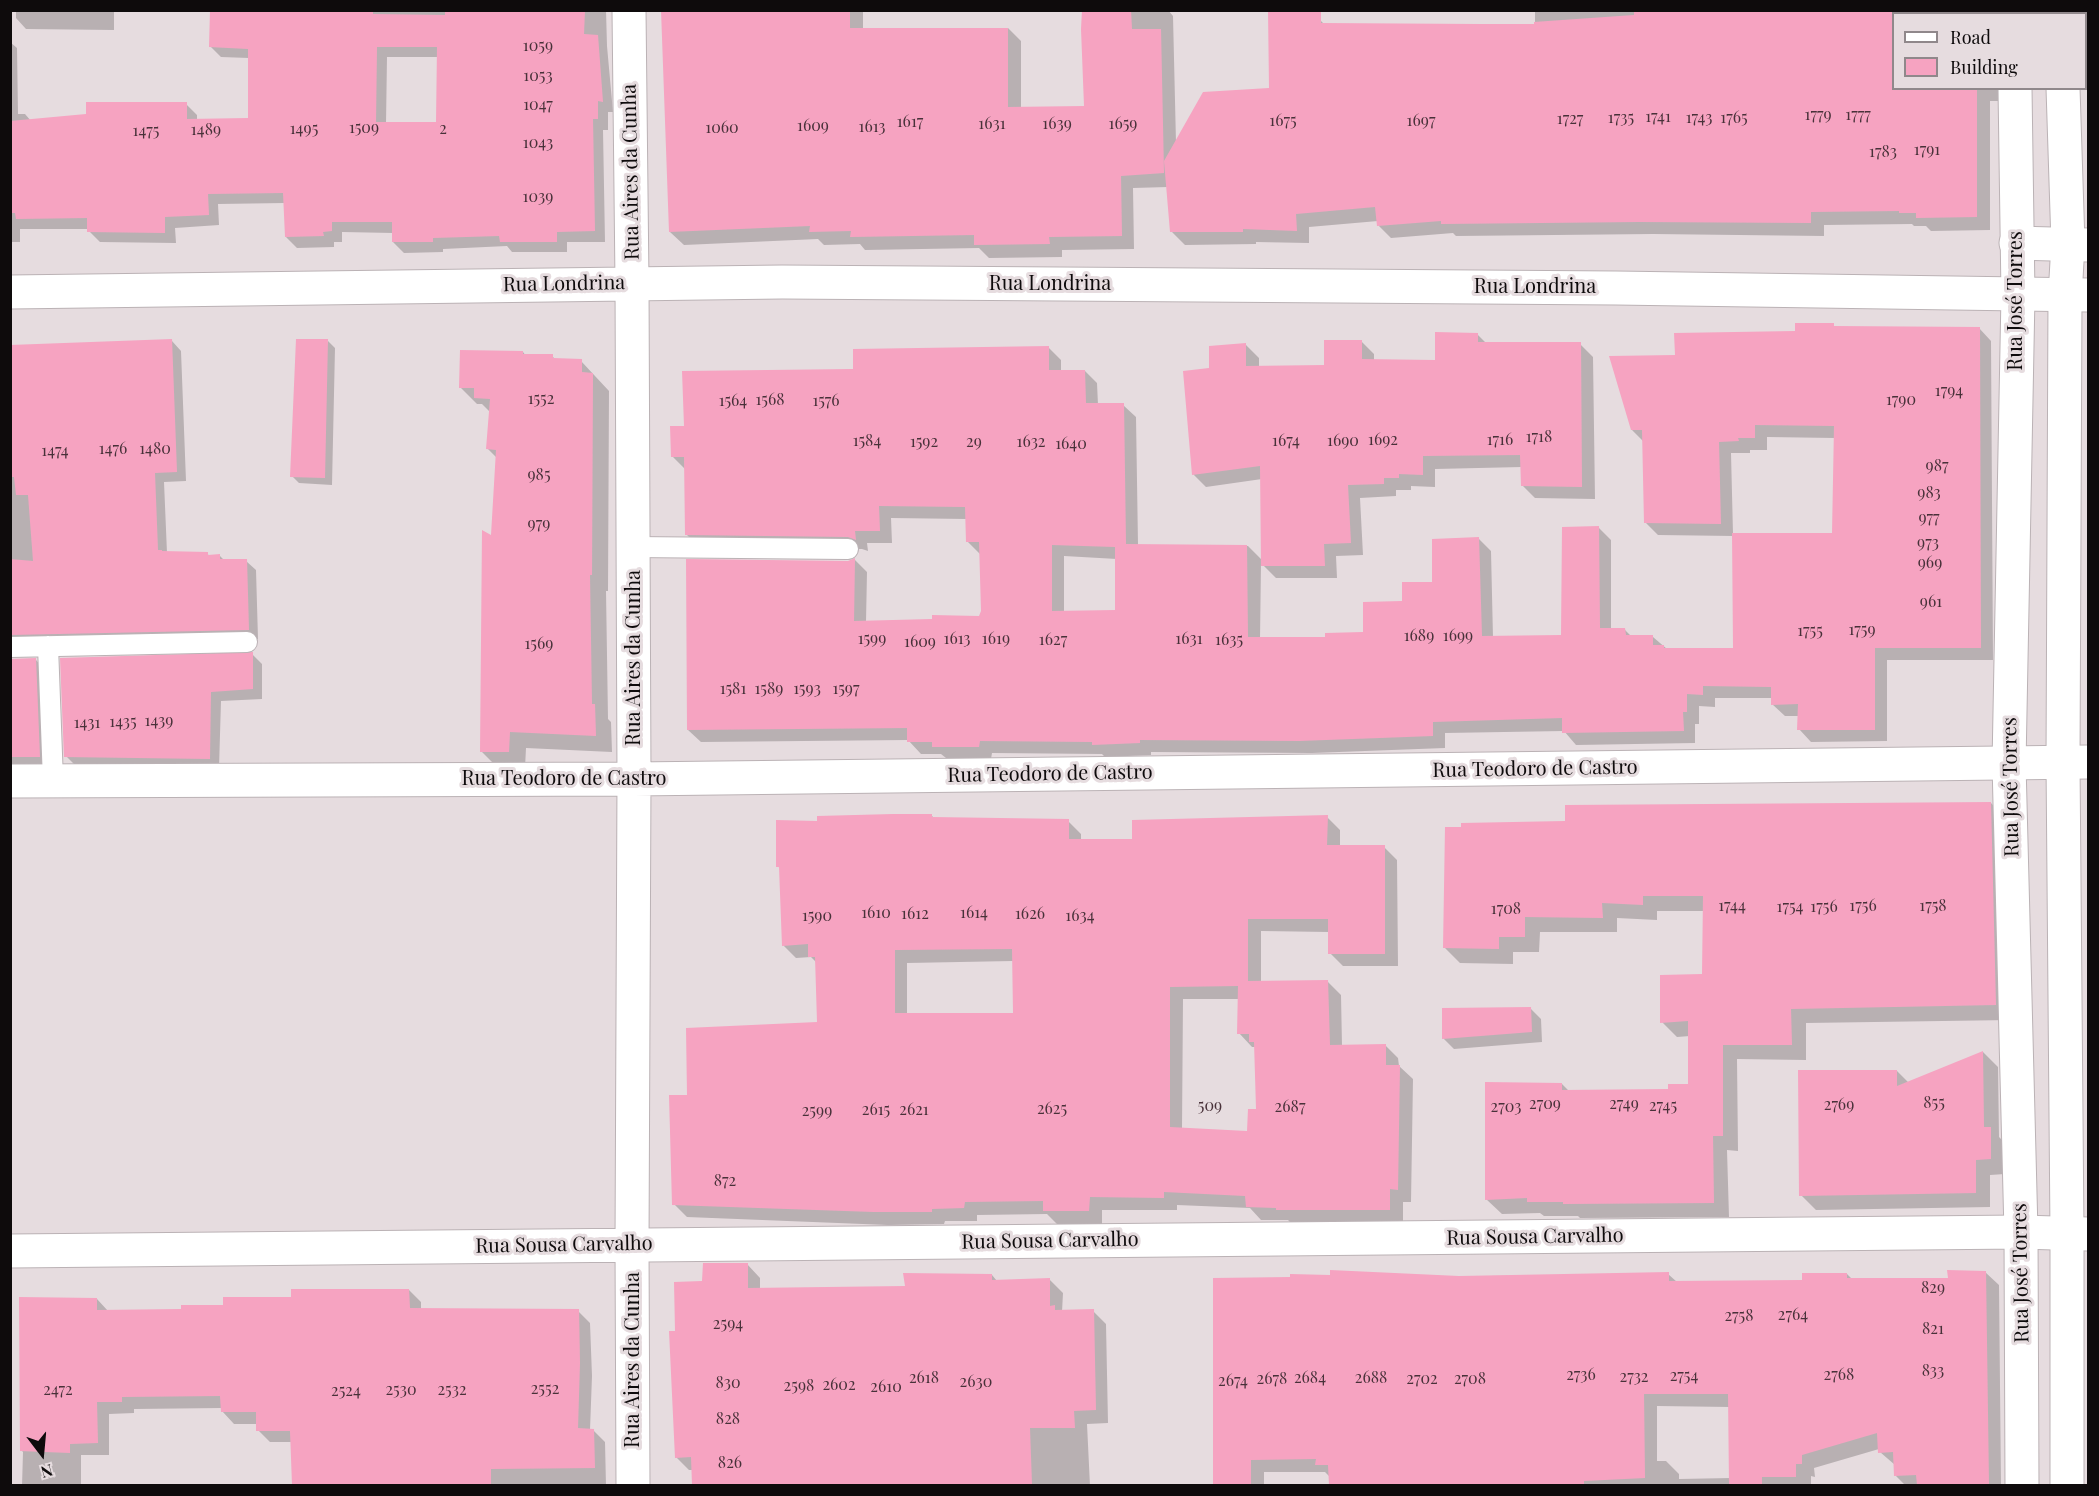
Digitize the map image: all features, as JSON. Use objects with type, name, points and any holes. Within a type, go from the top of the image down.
[{"type":"street","name":"Rua Aires da Cunha","points":[[628,10],[632,283],[634,779],[633,1485]]},
{"type":"street","name":"Rua José Torres","points":[[2015,90],[2018,295],[2009,764],[2021,1232],[2022,1485]]},
{"type":"street","points":[[2063,90],[2078,245],[2075,762],[2078,1234],[2067,1485]]},
{"type":"street","points":[[2016,243],[2078,245]]},
{"type":"street","name":"Rua Londrina","points":[[10,292],[782,282],[1592,288],[2077,296]]},
{"type":"street","name":"Rua Teodoro de Castro","points":[[10,781],[634,779],[2075,762]]},
{"type":"street","name":"Rua Sousa Carvalho","points":[[10,1251],[2021,1232],[2078,1234]]},
{"type":"lane","points":[[633,547],[848,549]]},
{"type":"lane","points":[[10,647],[247,642]]},
{"type":"lane","points":[[48,646],[53,781]]},
{"type":"building","points":[[210,10],[373,10],[373,14],[445,15],[445,10],[585,10],[584,34],[598,35],[603,102],[598,101],[598,119],[593,119],[595,231],[557,232],[557,242],[500,242],[499,236],[433,238],[433,242],[392,242],[392,222],[332,222],[332,231],[323,232],[324,236],[285,237],[283,193],[208,194],[209,215],[165,217],[165,233],[87,232],[87,218],[16,219],[15,213],[10,213],[10,121],[86,114],[86,102],[187,102],[187,119],[248,118],[248,49],[209,47]],"holes":[[[377,47],[437,47],[436,122],[376,122]]]},
{"type":"building","points":[[661,10],[850,10],[850,28],[1008,28],[1008,107],[1084,106],[1082,10],[1131,10],[1132,29],[1161,29],[1164,173],[1121,176],[1122,236],[1049,237],[1050,244],[974,245],[974,235],[850,237],[851,231],[809,232],[810,226],[669,232]]},
{"type":"building","points":[[1268,10],[1321,10],[1321,23],[1534,24],[1534,22],[1634,15],[1634,10],[1893,10],[1892,90],[1977,90],[1977,217],[1916,218],[1916,213],[1899,213],[1899,211],[1811,212],[1811,223],[1441,224],[1441,221],[1377,226],[1375,207],[1296,214],[1297,231],[1243,229],[1243,232],[1170,232],[1164,161],[1203,92],[1269,88]]},
{"type":"building","points":[[1795,323],[1834,323],[1834,326],[1980,327],[1981,648],[1875,648],[1875,730],[1797,730],[1798,704],[1771,705],[1771,687],[1703,686],[1703,695],[1687,694],[1687,712],[1683,712],[1684,731],[1562,733],[1562,718],[1433,722],[1433,736],[1299,741],[1140,740],[1140,743],[1092,745],[1092,742],[980,741],[979,747],[932,747],[932,742],[907,742],[907,728],[687,730],[686,559],[848,561],[855,558],[854,621],[932,619],[932,615],[979,616],[981,611],[979,542],[966,542],[965,507],[879,506],[880,531],[855,531],[856,540],[848,537],[685,535],[684,457],[671,457],[670,426],[684,426],[682,371],[853,369],[853,349],[1049,346],[1049,370],[1085,370],[1086,403],[1124,403],[1126,544],[1247,545],[1248,637],[1325,637],[1325,633],[1363,632],[1363,602],[1402,601],[1402,582],[1432,582],[1432,539],[1479,537],[1482,636],[1561,635],[1562,527],[1599,526],[1600,628],[1625,628],[1626,635],[1653,635],[1653,645],[1664,645],[1664,648],[1733,648],[1732,533],[1832,533],[1834,426],[1755,425],[1755,438],[1738,438],[1739,441],[1719,442],[1721,524],[1644,523],[1642,430],[1631,430],[1609,356],[1675,355],[1674,333],[1795,331]],"holes":[[[1052,545],[1115,547],[1115,610],[1052,611]]]},
{"type":"building","points":[[1435,332],[1478,333],[1478,342],[1581,342],[1582,487],[1521,486],[1520,455],[1423,456],[1423,475],[1399,474],[1399,478],[1384,478],[1384,484],[1348,485],[1351,543],[1324,544],[1325,566],[1261,566],[1260,466],[1192,475],[1183,371],[1209,368],[1209,346],[1246,343],[1246,366],[1324,365],[1324,340],[1362,340],[1362,359],[1435,360]]},
{"type":"building","points":[[172,339],[177,472],[155,473],[158,550],[208,552],[208,555],[220,554],[220,559],[247,559],[249,630],[10,635],[10,559],[33,561],[28,495],[16,495],[14,477],[10,477],[10,345]]},
{"type":"building","points":[[296,339],[328,339],[325,478],[290,477]]},
{"type":"building","points":[[460,350],[523,351],[523,354],[553,354],[553,358],[582,359],[582,372],[593,373],[592,575],[590,575],[592,704],[595,704],[596,736],[510,732],[509,752],[480,752],[482,530],[491,535],[496,450],[486,449],[490,399],[474,398],[474,388],[459,388]]},
{"type":"building","points":[[253,652],[253,689],[211,692],[210,759],[64,757],[60,658]]},
{"type":"building","points":[[36,658],[40,757],[10,757],[10,659]]},
{"type":"building","points":[[1991,802],[1996,1005],[1791,1009],[1792,1045],[1723,1045],[1723,1136],[1713,1136],[1714,1203],[1563,1204],[1563,1202],[1527,1202],[1527,1198],[1485,1200],[1485,1082],[1562,1083],[1562,1090],[1668,1089],[1668,1084],[1688,1084],[1688,1021],[1660,1023],[1660,975],[1702,974],[1703,896],[1643,896],[1643,905],[1602,903],[1603,918],[1525,917],[1525,937],[1499,937],[1499,949],[1443,948],[1445,827],[1461,827],[1461,823],[1565,821],[1565,805]]},
{"type":"building","points":[[932,814],[932,817],[1069,819],[1069,839],[1132,839],[1132,820],[1328,815],[1327,845],[1385,845],[1385,954],[1328,954],[1328,919],[1248,919],[1248,981],[1328,980],[1330,1045],[1386,1044],[1386,1065],[1400,1065],[1398,1190],[1390,1189],[1390,1210],[1276,1210],[1276,1208],[1246,1207],[1245,1196],[1164,1192],[1164,1198],[1090,1197],[1089,1211],[1043,1211],[1043,1201],[965,1202],[964,1208],[932,1209],[932,1212],[672,1205],[669,1095],[687,1095],[686,1028],[817,1022],[815,957],[808,957],[808,944],[782,946],[779,867],[776,867],[776,820],[817,821],[817,816]],"holes":[[[1012,949],[1013,1013],[895,1013],[895,950]],[[1238,986],[1237,1034],[1249,1034],[1249,1042],[1254,1042],[1256,1109],[1248,1109],[1247,1131],[1170,1127],[1170,987]]]},
{"type":"building","points":[[1531,1007],[1532,1032],[1442,1039],[1442,1008]]},
{"type":"building","points":[[1983,1051],[1984,1127],[1991,1127],[1991,1159],[1976,1160],[1976,1193],[1799,1196],[1798,1070],[1897,1070],[1897,1086]]},
{"type":"building","points":[[703,1263],[748,1263],[748,1288],[905,1286],[903,1273],[992,1274],[992,1280],[1050,1278],[1050,1306],[1055,1305],[1055,1310],[1094,1309],[1096,1410],[1074,1411],[1075,1428],[1030,1428],[1032,1485],[692,1485],[691,1457],[675,1458],[669,1331],[675,1331],[674,1282],[702,1281]]},
{"type":"building","points":[[1330,1270],[1459,1276],[1669,1272],[1669,1281],[1802,1280],[1802,1273],[1847,1273],[1847,1278],[1948,1278],[1947,1270],[1986,1271],[1989,1485],[1917,1485],[1916,1475],[1894,1476],[1893,1452],[1878,1453],[1877,1433],[1802,1455],[1802,1464],[1796,1464],[1796,1477],[1762,1477],[1762,1485],[1729,1485],[1728,1394],[1644,1394],[1645,1478],[1584,1481],[1584,1485],[1329,1485],[1328,1465],[1315,1465],[1316,1459],[1251,1460],[1251,1484],[1213,1485],[1213,1278],[1290,1277],[1290,1274],[1330,1275]]},
{"type":"building","points":[[291,1289],[409,1289],[410,1308],[579,1309],[578,1428],[594,1429],[595,1468],[491,1469],[491,1485],[292,1485],[290,1431],[256,1431],[256,1412],[221,1412],[220,1396],[122,1397],[122,1402],[97,1402],[98,1443],[70,1444],[70,1453],[20,1451],[19,1297],[97,1298],[97,1310],[181,1309],[181,1305],[223,1305],[223,1297],[291,1297]]}]
